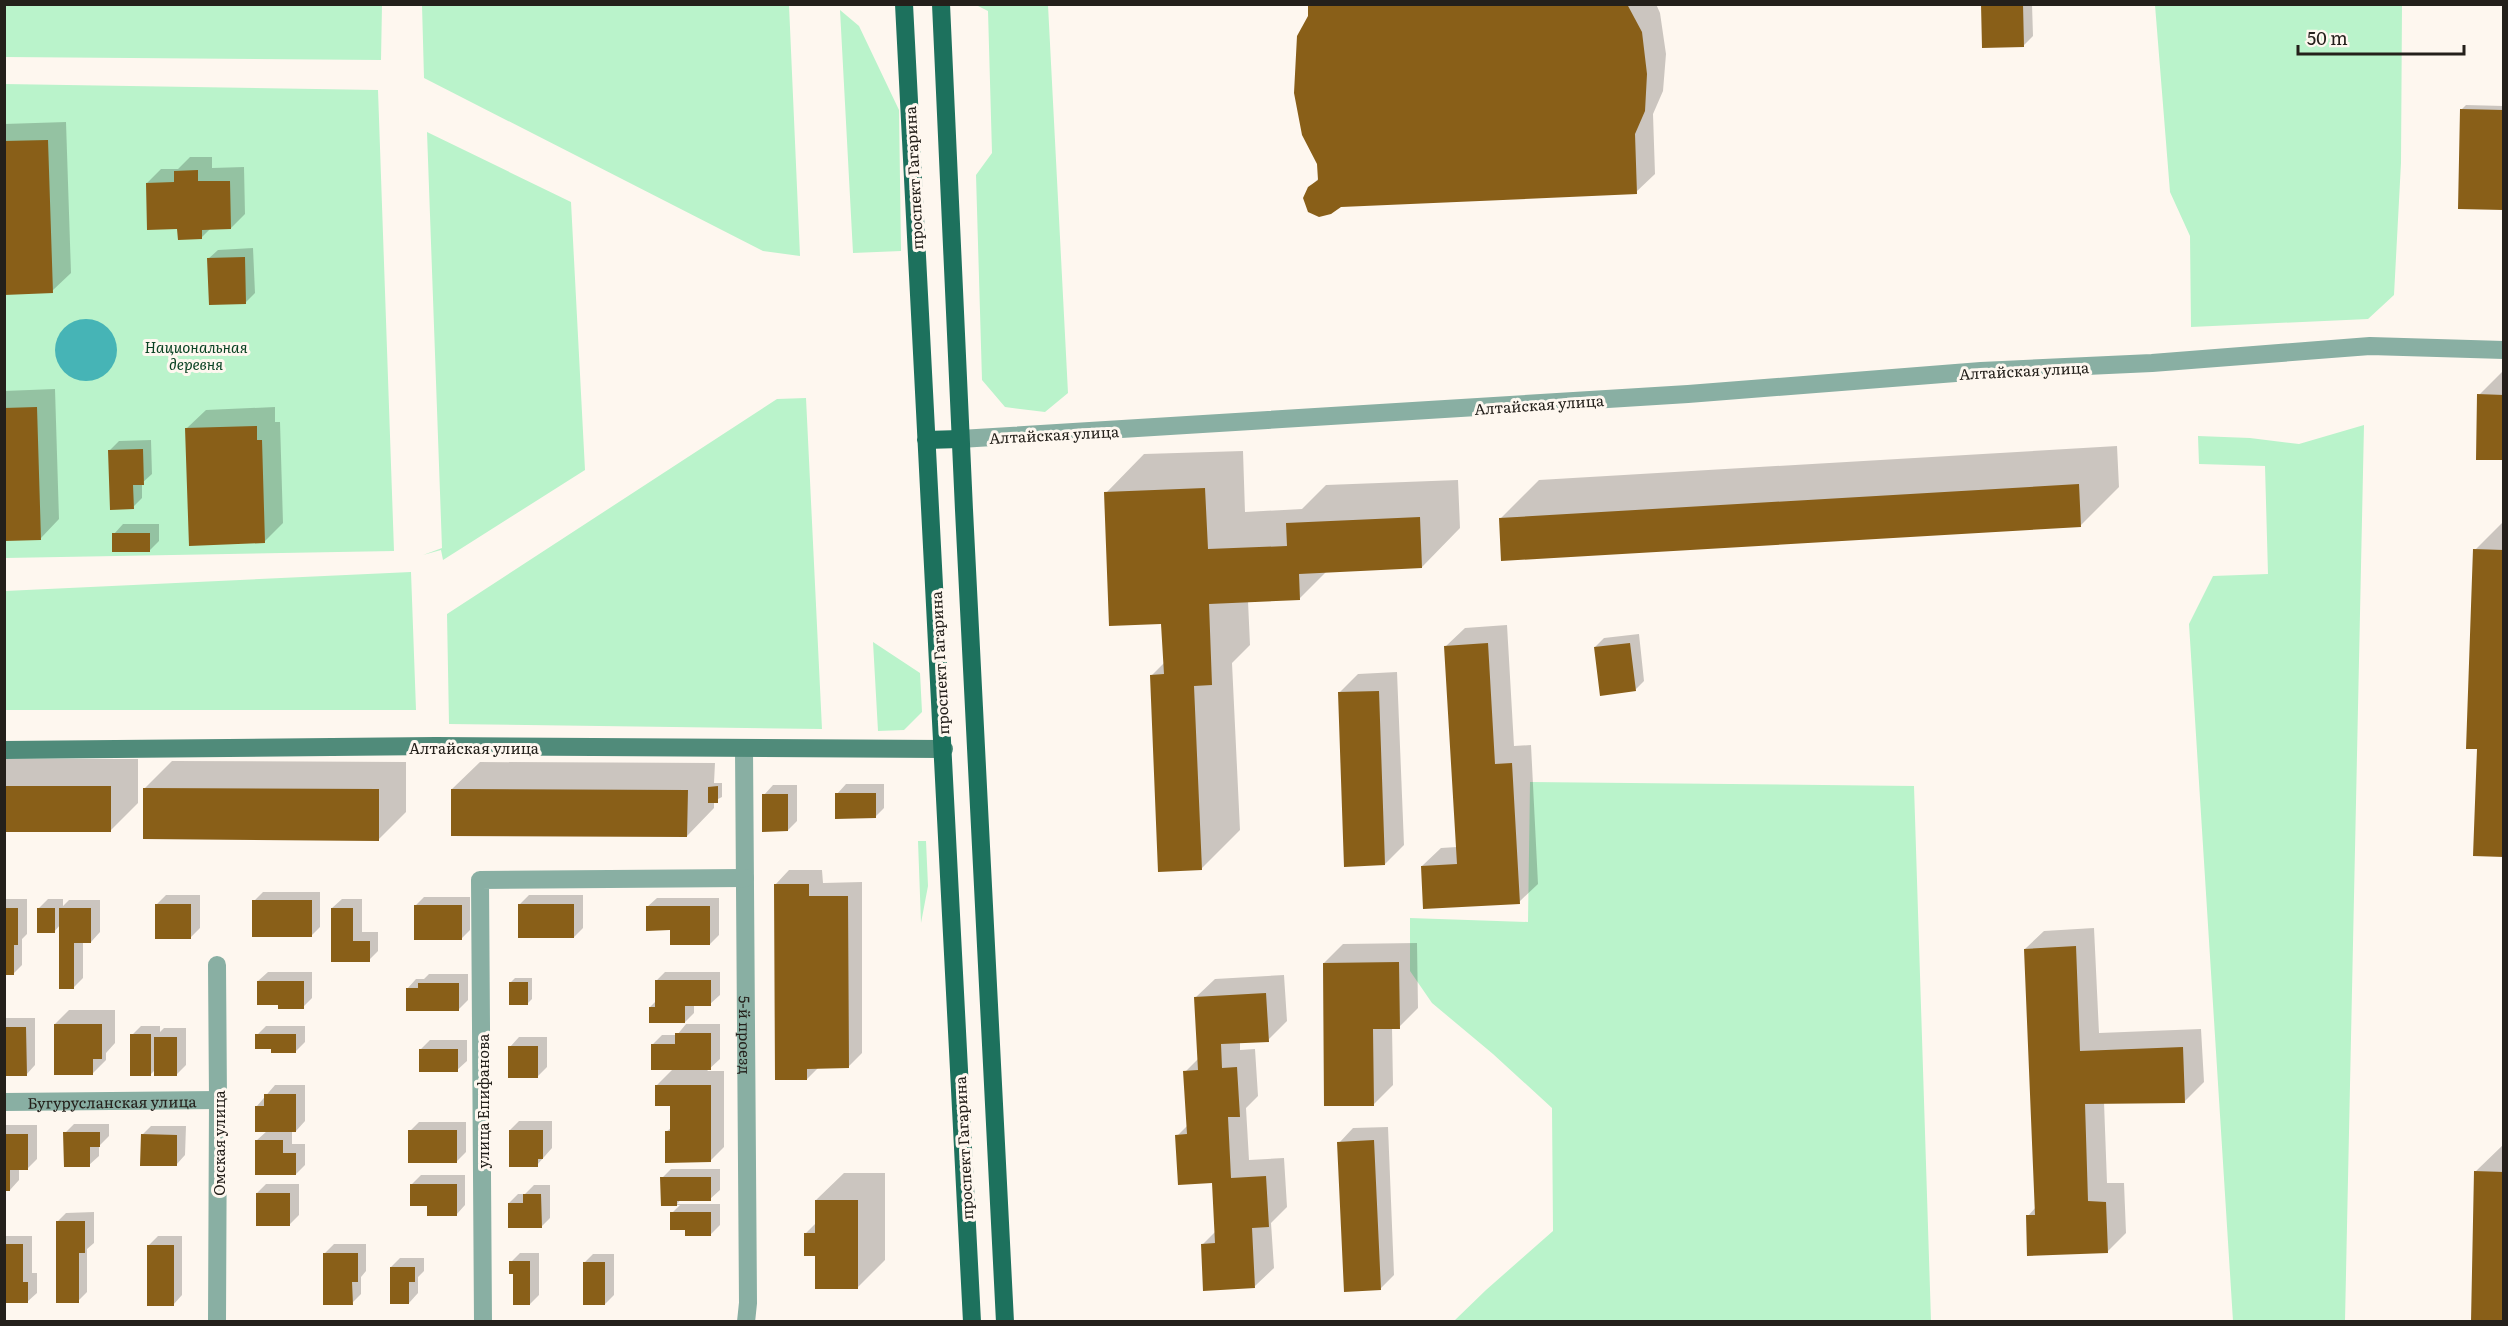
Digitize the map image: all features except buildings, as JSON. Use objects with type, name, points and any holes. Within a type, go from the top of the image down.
[{"type":"main road","name":"проспект Гагарина","points":[[904,4],[972,1322]]},
{"type":"main road","points":[[941,4],[960,439],[1005,1322]]},
{"type":"main road","name":"Алтайская улица","points":[[926,440],[960,439]]},
{"type":"main road","points":[[944,748],[975,747]]},
{"type":"street","name":"Алтайская улица","points":[[960,439],[1676,395],[1981,371],[2152,363],[2370,346],[2504,350]]},
{"type":"street","name":"Алтайская улица","points":[[4,750],[436,746],[944,748]]},
{"type":"street","name":"5-й проезд","points":[[744,749],[748,1303],[746,1322]]},
{"type":"street","name":"улица Епифанова","points":[[483,1322],[480,880],[745,878]]},
{"type":"street","name":"Омская улица","points":[[217,965],[217,1322]]},
{"type":"street","name":"Бугурусланская улица","points":[[4,1102],[218,1100]]},
{"type":"green space","points":[[5,4],[382,5],[381,60],[5,57]]},
{"type":"green space","points":[[422,5],[789,5],[800,256],[763,251],[424,78]]},
{"type":"green space","points":[[976,5],[1048,5],[1068,393],[1045,412],[1005,407],[982,380],[976,175],[992,153],[988,11]]},
{"type":"green space","points":[[2155,5],[2402,5],[2401,163],[2394,295],[2368,319],[2191,327],[2190,236],[2170,192]]},
{"type":"green space","points":[[840,10],[859,26],[899,110],[901,251],[853,253]]},
{"type":"green space","name":"Национальная деревня","points":[[4,84],[378,90],[394,551],[5,558]]},
{"type":"green space","points":[[427,132],[571,202],[585,470],[443,560],[441,550],[423,555],[442,548]]},
{"type":"green space","points":[[806,398],[822,729],[449,724],[447,614],[777,399]]},
{"type":"green space","points":[[2364,425],[2345,1321],[2233,1321],[2189,624],[2213,576],[2268,574],[2265,466],[2199,464],[2198,436],[2250,438],[2299,444]]},
{"type":"green space","points":[[411,572],[416,710],[5,710],[5,591]]},
{"type":"green space","points":[[873,642],[920,673],[922,712],[904,730],[878,731]]},
{"type":"green space","points":[[1530,782],[1914,786],[1931,1321],[1454,1321],[1553,1231],[1552,1108],[1432,1003],[1410,971],[1410,918],[1528,922]]},
{"type":"green space","points":[[918,841],[926,841],[928,886],[921,923]]},
{"type":"water","points":[[80,319],[92,319],[108,328],[115,338],[117,350],[115,362],[108,372],[92,381],[80,381],[69,376],[60,367],[55,356],[55,344],[60,333],[69,324]]}]
